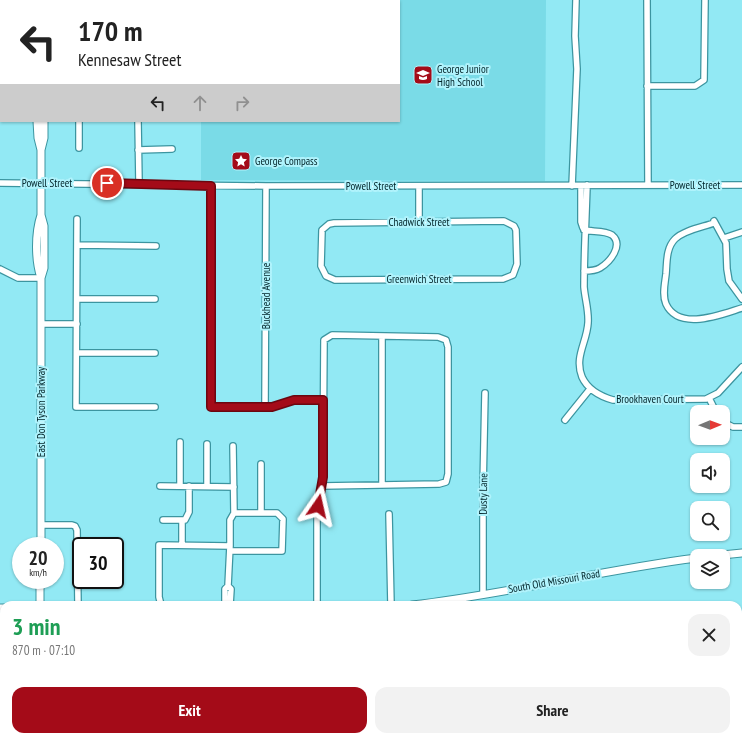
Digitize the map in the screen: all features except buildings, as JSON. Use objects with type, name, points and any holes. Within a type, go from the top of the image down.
[{"type":"main road","name":"East Don Tyson Parkway","points":[[37,122],[38,138],[41,150]]},
{"type":"main road","name":"East Don Tyson Parkway","points":[[41,537],[41,278],[37,268],[37,225],[41,215],[41,150],[44,138],[44,122]]},
{"type":"main road","points":[[730,554],[742,553]]},
{"type":"main road","name":"South Old Missouri Road","points":[[438,601],[652,564],[690,559]]},
{"type":"main road","points":[[40,589],[40,601]]},
{"type":"street","points":[[572,186],[577,73],[575,36],[576,0]]},
{"type":"street","points":[[647,0],[648,185]]},
{"type":"street","points":[[647,86],[695,86],[702,83],[705,77],[705,0]]},
{"type":"street","points":[[79,122],[79,148]]},
{"type":"street","points":[[138,122],[138,183]]},
{"type":"street","points":[[138,150],[172,149]]},
{"type":"street","name":"Powell Street","points":[[0,183],[138,183],[211,186],[742,185]]},
{"type":"street","points":[[211,186],[211,407],[272,407],[294,400],[323,400]]},
{"type":"street","name":"Buckhead Avenue","points":[[265,407],[266,186]]},
{"type":"street","points":[[418,186],[419,222]]},
{"type":"street","points":[[565,420],[590,389],[583,377],[579,362],[588,323],[584,271],[584,186]]},
{"type":"street","points":[[78,220],[76,407],[155,407]]},
{"type":"street","name":"Chadwick Street","points":[[326,276],[321,266],[321,235],[325,227],[334,222],[504,221],[514,226],[517,236],[517,264],[513,275]]},
{"type":"street","points":[[742,299],[729,281],[726,269],[727,250],[724,238],[714,222],[683,234],[673,242],[667,258],[665,300],[673,312],[690,319],[706,319],[742,308]]},
{"type":"street","points":[[584,230],[609,234],[615,239],[617,247],[614,253],[602,266],[596,270],[584,271]]},
{"type":"street","points":[[724,238],[742,232]]},
{"type":"street","points":[[77,245],[156,246]]},
{"type":"street","points":[[0,269],[18,278],[41,278]]},
{"type":"street","name":"Greenwich Street","points":[[326,276],[335,280],[504,279],[513,275]]},
{"type":"street","points":[[77,299],[155,299]]},
{"type":"street","points":[[41,324],[77,324]]},
{"type":"street","points":[[317,601],[317,514],[322,486],[323,344],[326,338],[332,335],[438,337],[446,340],[448,347],[448,474],[446,482],[439,484],[322,486]]},
{"type":"street","points":[[382,336],[382,485]]},
{"type":"street","points":[[77,353],[155,353]]},
{"type":"street","points":[[712,405],[709,398],[718,392],[742,368]]},
{"type":"street","name":"Brookhaven Court","points":[[590,389],[601,396],[613,400],[709,398]]},
{"type":"street","name":"Dusty Lane","points":[[483,594],[485,393]]},
{"type":"street","points":[[730,426],[742,427]]},
{"type":"street","points":[[180,442],[180,486]]},
{"type":"street","points":[[207,486],[208,444]]},
{"type":"street","points":[[225,601],[226,589],[228,586],[230,520],[234,513],[233,446]]},
{"type":"street","points":[[261,464],[261,513]]},
{"type":"street","points":[[160,486],[234,487]]},
{"type":"street","points":[[163,520],[185,520],[189,512],[189,486]]},
{"type":"street","points":[[160,601],[160,545],[282,550],[283,519],[281,516],[277,513],[234,513]]},
{"type":"street","points":[[389,514],[391,601]]},
{"type":"street","points":[[182,520],[182,545]]},
{"type":"street","points":[[41,525],[72,525],[75,526],[77,530],[78,601]]},
{"type":"street","points":[[228,586],[231,589],[230,601]]},
{"type":"shaded area","points":[[400,0],[546,0],[545,181],[201,180],[201,122],[400,122]]},
{"type":"place","name":"George Junior High School","points":[[423,75]]},
{"type":"place","name":"George Compass","points":[[241,161]]},
{"type":"route","points":[[107,183],[211,186],[211,407],[272,407],[290,400],[323,400],[323,477],[318,506]]}]
